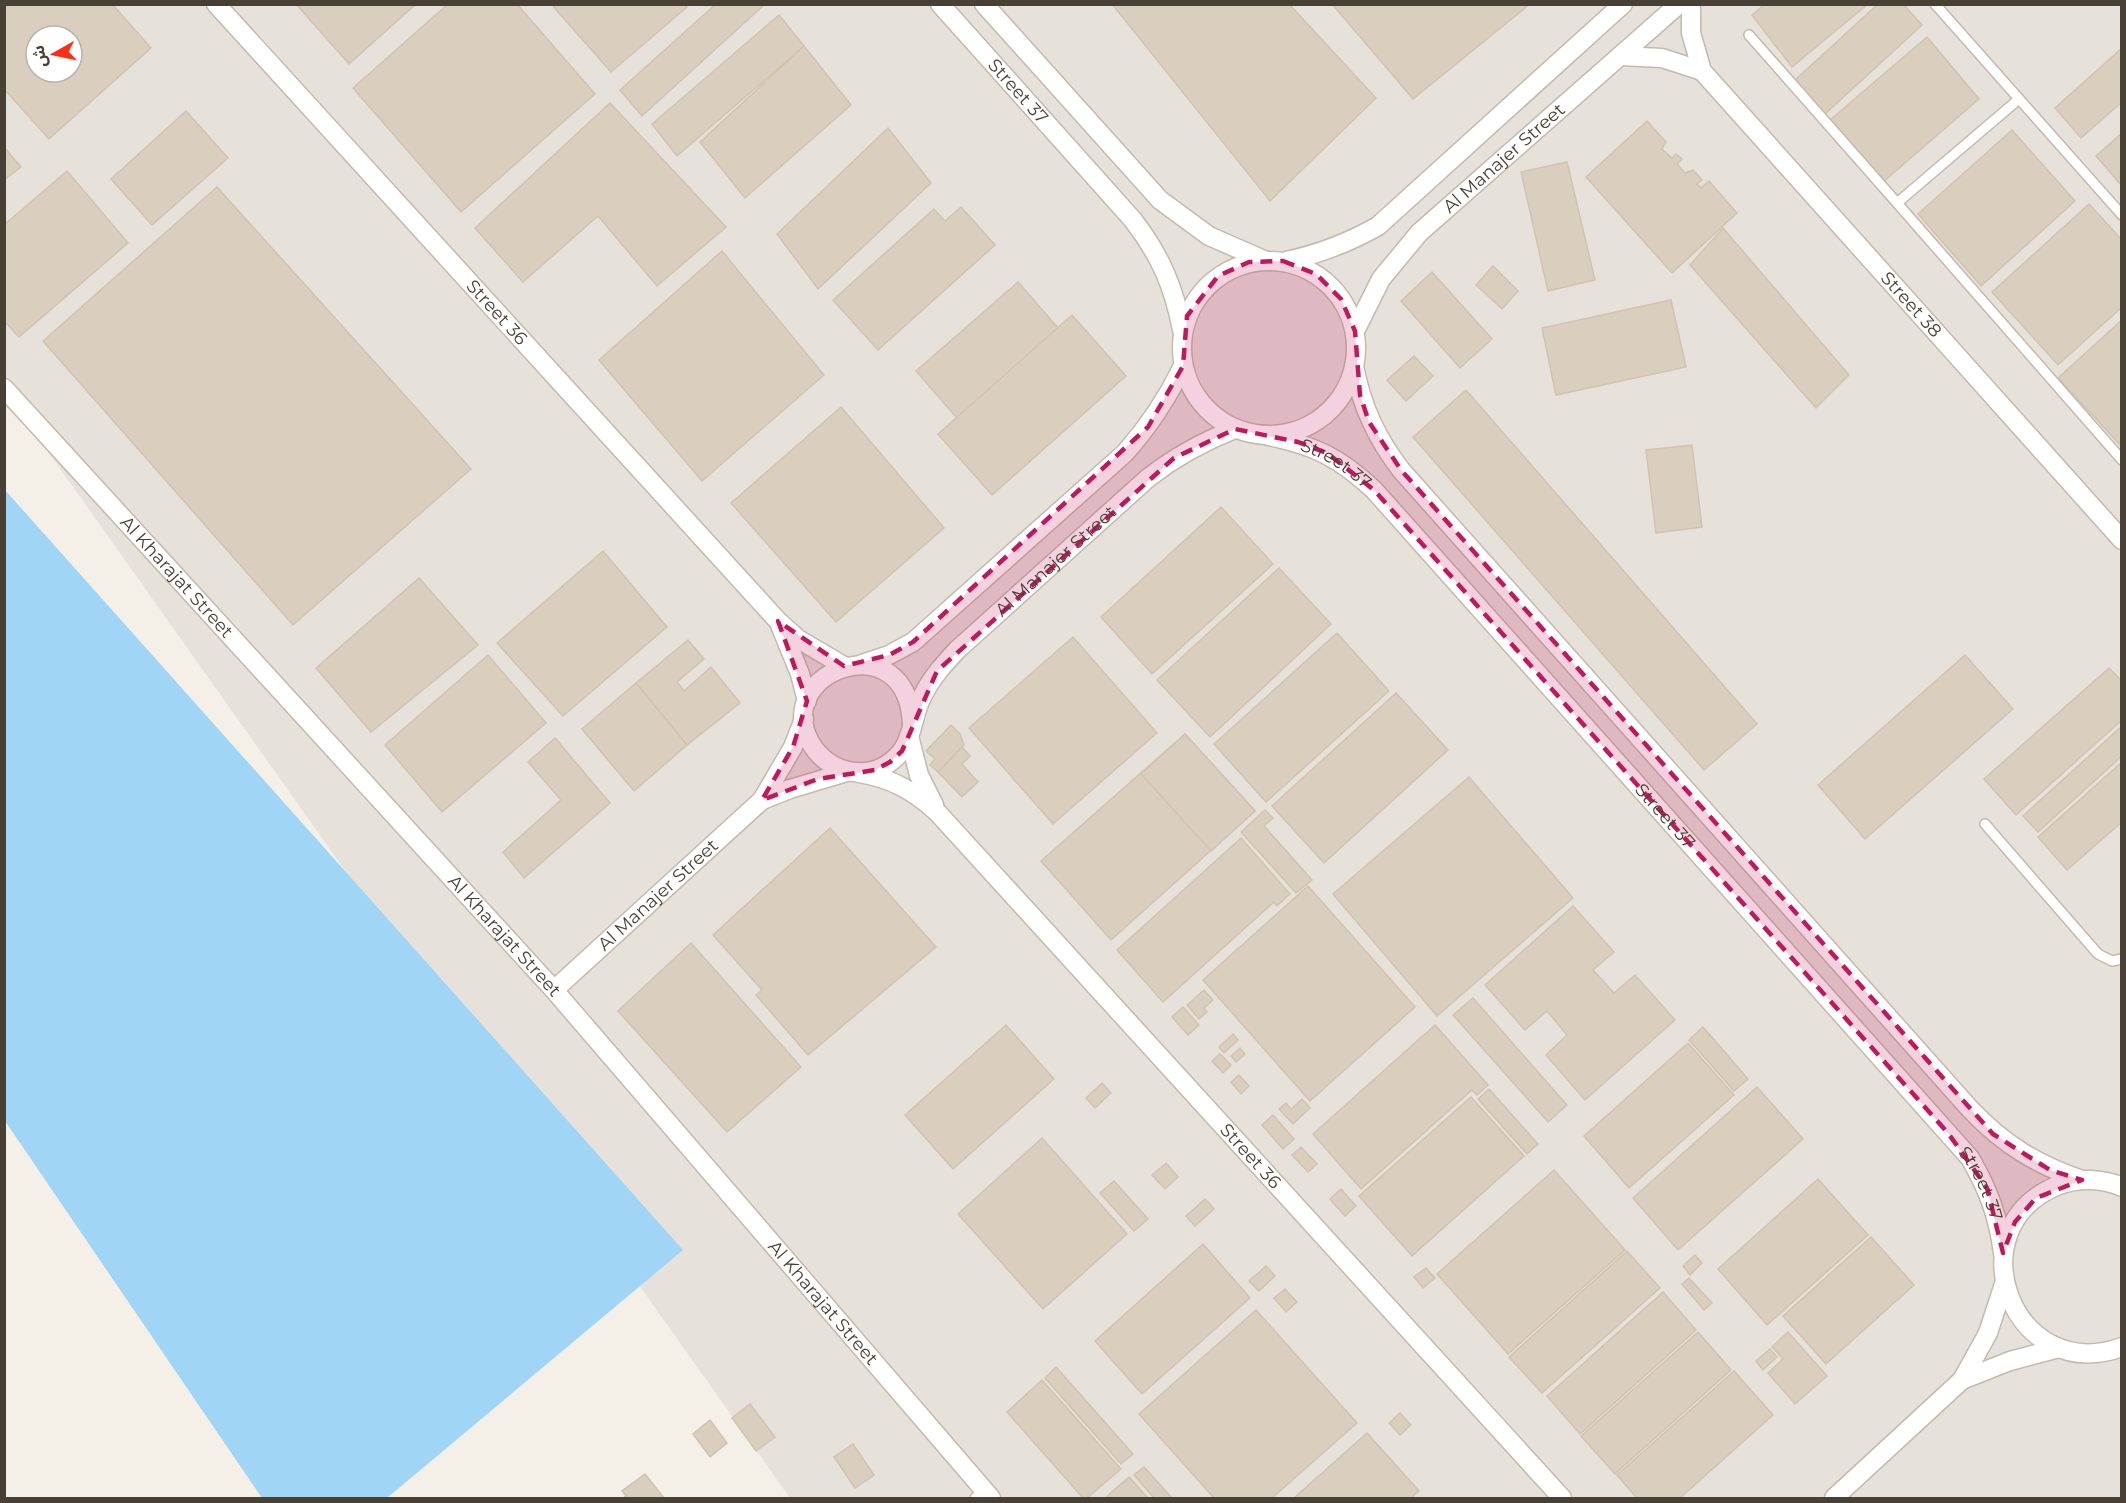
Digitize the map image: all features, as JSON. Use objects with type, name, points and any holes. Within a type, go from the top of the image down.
[{"type":"street","name":"Street 36","points":[[216,4],[778,621],[798,639],[853,665]]},
{"type":"street","name":"Street 37","points":[[940,4],[1133,220],[1152,245],[1170,282],[1183,333]]},
{"type":"street","name":"Street 37","points":[[984,4],[1160,200],[1209,236],[1274,261]]},
{"type":"street","points":[[1601,25],[1603,4]]},
{"type":"street","name":"Al Manajer Street","points":[[1274,261],[1316,255],[1349,243],[1378,225],[1623,4]]},
{"type":"street","name":"Al Manajer Street","points":[[1354,332],[1381,279],[1419,233],[1679,4]]},
{"type":"street","name":"Street 38","points":[[1691,4],[1691,33],[1702,71],[2121,540]]},
{"type":"street","points":[[1620,56],[1662,58],[1702,71]]},
{"type":"street","points":[[1274,261],[1316,274],[1341,299],[1354,332],[1354,366],[1341,398],[1317,422],[1293,432],[1268,436],[1235,429],[1214,416],[1196,397],[1183,366],[1183,333],[1195,301],[1218,276],[1249,262],[1274,261]]},
{"type":"street","name":"Al Manajer Street","points":[[853,665],[889,655],[913,642],[1125,453],[1155,417],[1183,366]]},
{"type":"street","name":"Street 37","points":[[1354,366],[1360,395],[1370,422],[1383,447],[1401,470],[1962,1100],[1993,1134],[2020,1154],[2050,1170],[2082,1180]]},
{"type":"street","name":"Al Kharajat Street","points":[[4,388],[554,990],[984,1496]]},
{"type":"street","name":"Al Manajer Street","points":[[910,731],[921,697],[937,671],[957,650],[1148,478],[1194,447],[1235,429]]},
{"type":"street","name":"Street 37","points":[[1268,436],[1298,442],[1327,453],[1352,469],[1374,490],[1970,1158],[1987,1188],[1998,1220],[2004,1253]]},
{"type":"street","name":"Street 36","points":[[778,621],[790,647],[805,710]]},
{"type":"street","points":[[853,665],[879,668],[894,678],[905,692],[911,708],[910,731],[902,751],[890,762],[875,770],[853,772],[830,765],[816,753],[807,737],[805,710],[815,685],[828,673],[853,665]]},
{"type":"street","name":"Al Manajer Street","points":[[554,990],[762,800],[794,747],[805,710]]},
{"type":"street","name":"Street 36","points":[[910,731],[920,775],[937,812]]},
{"type":"street","name":"Street 36","points":[[853,772],[893,781],[924,800],[937,812],[1562,1498]]},
{"type":"street","name":"Al Manajer Street","points":[[762,800],[790,789],[853,772]]},
{"type":"street","points":[[1834,1498],[1962,1380],[1988,1334],[2004,1283],[2004,1253],[2015,1222],[2036,1198],[2050,1189],[2082,1180],[2120,1185]]},
{"type":"street","points":[[2004,1283],[2015,1311],[2023,1323],[2046,1342],[2059,1348],[2121,1360]]},
{"type":"street","points":[[2088,1353],[2121,1347]]},
{"type":"street","points":[[1962,1380],[2010,1361],[2059,1348]]},
{"type":"lane","points":[[1935,4],[2121,215]]},
{"type":"lane","points":[[1749,35],[2121,460]]},
{"type":"lane","points":[[1898,203],[2019,99]]},
{"type":"lane","points":[[1985,824],[2098,954],[2112,961],[2121,959]]},
{"type":"highlighted area","points":[[1283,261],[1316,274],[1341,299],[1355,331],[1360,395],[1369,422],[1401,470],[1993,1134],[2050,1170],[2082,1180],[2036,1198],[2015,1222],[2003,1253],[1987,1188],[1948,1133],[1374,490],[1327,453],[1298,442],[1235,429],[1174,458],[937,671],[902,751],[890,762],[875,770],[818,779],[762,800],[793,747],[807,701],[778,621],[844,666],[889,655],[913,642],[1148,427],[1183,366],[1187,316],[1218,276],[1249,262]]},
{"type":"shaded area","points":[[4,5],[2121,5],[2121,1498],[790,1498],[5,391]]},
{"type":"water","points":[[5,490],[683,1250],[387,1498],[262,1498],[5,1121]]},
{"type":"building","points":[[4,4],[112,4],[151,48],[49,139],[4,89]]},
{"type":"building","points":[[296,4],[416,4],[349,64]]},
{"type":"building","points":[[448,4],[517,4],[595,94],[461,212],[353,88]]},
{"type":"building","points":[[551,4],[684,4],[687,7],[611,72]]},
{"type":"building","points":[[716,4],[765,4],[642,116],[620,90]]},
{"type":"building","points":[[1112,4],[1289,4],[1376,98],[1270,201]]},
{"type":"building","points":[[1332,4],[1530,4],[1413,99]]},
{"type":"building","points":[[1765,4],[1868,4],[1792,67],[1752,15]]},
{"type":"building","points":[[1878,4],[1903,4],[1922,25],[1824,115],[1794,81]]},
{"type":"building","points":[[779,15],[804,46],[677,156],[652,124]]},
{"type":"building","points":[[1927,37],[1979,99],[1883,182],[1830,120]]},
{"type":"building","points":[[804,46],[851,105],[745,198],[700,142]]},
{"type":"building","points":[[2122,48],[2122,102],[2081,138],[2055,108]]},
{"type":"building","points":[[610,103],[726,227],[657,286],[598,216],[523,282],[475,228]]},
{"type":"building","points":[[186,111],[228,158],[152,225],[111,179]]},
{"type":"building","points":[[1647,121],[1666,142],[1662,149],[1672,158],[1676,154],[1682,159],[1677,164],[1685,173],[1693,170],[1702,180],[1697,184],[1701,188],[1709,181],[1737,213],[1672,273],[1586,177]]},
{"type":"building","points":[[888,128],[931,183],[818,289],[777,234]]},
{"type":"building","points":[[2012,130],[2075,201],[1981,286],[1918,214]]},
{"type":"building","points":[[2122,133],[2122,186],[2096,156]]},
{"type":"building","points":[[4,147],[21,167],[4,180]]},
{"type":"building","points":[[1567,162],[1595,280],[1548,291],[1521,172]]},
{"type":"building","points":[[67,171],[128,243],[19,337],[4,321],[4,225]]},
{"type":"building","points":[[217,187],[471,469],[293,625],[43,341]]},
{"type":"building","points":[[2089,204],[2122,240],[2122,307],[2058,365],[1992,292]]},
{"type":"building","points":[[961,207],[995,245],[878,350],[833,300],[934,209],[945,221]]},
{"type":"building","points":[[1723,228],[1849,375],[1816,408],[1690,265]]},
{"type":"building","points":[[722,251],[824,375],[702,481],[599,360]]},
{"type":"building","points":[[1493,266],[1518,291],[1502,309],[1476,285]]},
{"type":"building","points":[[1432,272],[1492,339],[1460,368],[1401,301]]},
{"type":"building","points":[[1018,282],[1059,329],[957,418],[916,371]]},
{"type":"building","points":[[1671,300],[1686,367],[1556,395],[1542,328]]},
{"type":"building","points":[[1072,315],[1126,376],[992,495],[938,434]]},
{"type":"building","points":[[2122,320],[2122,447],[2058,378]]},
{"type":"building","points":[[1414,356],[1433,376],[1406,401],[1387,380]]},
{"type":"building","points":[[1466,390],[1757,724],[1704,770],[1413,437]]},
{"type":"building","points":[[841,407],[944,528],[836,622],[731,503]]},
{"type":"building","points":[[1692,445],[1702,527],[1656,533],[1646,450]]},
{"type":"building","points":[[1221,507],[1273,564],[1152,674],[1101,617]]},
{"type":"building","points":[[603,551],[667,627],[563,716],[497,643]]},
{"type":"building","points":[[1279,568],[1331,624],[1210,737],[1157,680]]},
{"type":"building","points":[[419,578],[478,645],[371,732],[316,668]]},
{"type":"building","points":[[1337,633],[1389,691],[1266,802],[1214,744]]},
{"type":"building","points":[[1073,637],[1157,733],[1053,824],[969,728]]},
{"type":"building","points":[[688,640],[704,659],[677,682],[684,691],[711,667],[740,703],[687,745],[636,683]]},
{"type":"building","points":[[488,655],[546,723],[442,812],[385,745]]},
{"type":"building","points":[[1965,655],[2013,709],[1865,839],[1818,785]]},
{"type":"building","points":[[2109,668],[2122,681],[2122,720],[2016,815],[1984,779]]},
{"type":"building","points":[[636,683],[687,745],[634,791],[582,729]]},
{"type":"building","points":[[1396,693],[1448,750],[1324,863],[1272,806]]},
{"type":"building","points":[[951,725],[960,734],[964,745],[938,772],[930,765],[935,759],[926,751]]},
{"type":"building","points":[[2122,726],[2122,756],[2038,832],[2023,816]]},
{"type":"building","points":[[1185,734],[1255,811],[1111,940],[1041,861]]},
{"type":"building","points":[[1185,734],[1255,811],[1211,851],[1141,774]]},
{"type":"building","points":[[555,738],[610,803],[524,878],[503,852],[561,800],[528,762]]},
{"type":"building","points":[[962,747],[970,756],[962,764],[978,782],[962,797],[938,772]]},
{"type":"building","points":[[2122,762],[2122,822],[2067,870],[2038,837]]},
{"type":"building","points":[[1469,777],[1573,898],[1437,1016],[1333,894]]},
{"type":"building","points":[[1265,810],[1273,818],[1264,826],[1312,880],[1296,893],[1241,832]]},
{"type":"building","points":[[830,828],[936,947],[808,1055],[756,995],[762,990],[713,935]]},
{"type":"building","points":[[1241,838],[1290,894],[1277,906],[1274,902],[1163,1002],[1117,950]]},
{"type":"building","points":[[1308,886],[1415,1007],[1310,1101],[1203,980]]},
{"type":"building","points":[[1573,906],[1614,952],[1593,970],[1614,993],[1635,975],[1675,1020],[1585,1100],[1546,1055],[1567,1035],[1547,1011],[1525,1030],[1485,985]]},
{"type":"building","points":[[691,943],[801,1067],[727,1132],[618,1011]]},
{"type":"building","points":[[1204,990],[1213,1000],[1204,1008],[1207,1012],[1199,1019],[1187,1005]]},
{"type":"building","points":[[1473,998],[1567,1105],[1548,1122],[1453,1015]]},
{"type":"building","points":[[1183,1007],[1199,1025],[1188,1035],[1172,1017]]},
{"type":"building","points":[[1006,1025],[1054,1079],[953,1169],[905,1115]]},
{"type":"building","points":[[1435,1025],[1488,1085],[1477,1095],[1472,1090],[1361,1189],[1313,1134]]},
{"type":"building","points":[[1703,1027],[1748,1079],[1734,1091],[1689,1040]]},
{"type":"building","points":[[1233,1034],[1238,1040],[1224,1053],[1219,1047]]},
{"type":"building","points":[[1688,1043],[1734,1095],[1629,1188],[1584,1136]]},
{"type":"building","points":[[1240,1048],[1245,1054],[1236,1062],[1231,1056]]},
{"type":"building","points":[[1220,1054],[1231,1065],[1223,1073],[1212,1061]]},
{"type":"building","points":[[1239,1075],[1249,1086],[1241,1094],[1231,1082]]},
{"type":"building","points":[[1102,1083],[1111,1093],[1095,1108],[1086,1098]]},
{"type":"building","points":[[1757,1087],[1803,1139],[1678,1250],[1633,1198]]},
{"type":"building","points":[[1489,1089],[1538,1144],[1527,1154],[1478,1099]]},
{"type":"building","points":[[1471,1097],[1524,1156],[1412,1256],[1359,1196]]},
{"type":"building","points":[[1302,1099],[1310,1108],[1293,1124],[1279,1109],[1286,1103],[1291,1109]]},
{"type":"building","points":[[1273,1115],[1294,1139],[1283,1149],[1262,1125]]},
{"type":"building","points":[[1042,1138],[1127,1234],[1043,1309],[958,1214]]},
{"type":"building","points":[[1301,1147],[1317,1164],[1308,1172],[1292,1155]]},
{"type":"building","points":[[1166,1163],[1178,1177],[1165,1189],[1152,1175]]},
{"type":"building","points":[[1554,1170],[1625,1250],[1508,1354],[1437,1274]]},
{"type":"building","points":[[1818,1179],[1868,1235],[1767,1325],[1718,1269]]},
{"type":"building","points":[[1114,1181],[1148,1219],[1134,1231],[1100,1193]]},
{"type":"building","points":[[1341,1189],[1356,1206],[1345,1216],[1330,1199]]},
{"type":"building","points":[[1205,1199],[1214,1209],[1195,1226],[1186,1216]]},
{"type":"building","points":[[1871,1237],[1914,1285],[1826,1364],[1783,1316]]},
{"type":"building","points":[[1203,1244],[1250,1298],[1142,1394],[1095,1341]]},
{"type":"building","points":[[1627,1251],[1660,1288],[1542,1393],[1509,1357]]},
{"type":"building","points":[[1695,1255],[1702,1263],[1690,1275],[1683,1266]]},
{"type":"building","points":[[1266,1266],[1275,1276],[1259,1291],[1249,1281]]},
{"type":"building","points":[[1426,1268],[1435,1278],[1423,1288],[1414,1277]]},
{"type":"building","points":[[1689,1278],[1712,1303],[1704,1310],[1682,1284]]},
{"type":"building","points":[[1285,1289],[1297,1302],[1286,1312],[1274,1298]]},
{"type":"building","points":[[1663,1292],[1696,1330],[1580,1434],[1547,1396]]},
{"type":"building","points":[[1256,1310],[1357,1423],[1272,1498],[1214,1498],[1139,1414]]},
{"type":"building","points":[[1698,1332],[1731,1370],[1615,1474],[1581,1436]]},
{"type":"building","points":[[1788,1332],[1827,1376],[1795,1404],[1768,1373],[1783,1359],[1772,1347]]},
{"type":"building","points":[[1770,1349],[1777,1357],[1763,1370],[1756,1361]]},
{"type":"building","points":[[1056,1367],[1133,1454],[1121,1464],[1045,1378]]},
{"type":"building","points":[[1734,1371],[1773,1415],[1680,1498],[1637,1498],[1617,1475]]},
{"type":"building","points":[[1042,1380],[1121,1469],[1087,1498],[1083,1498],[1007,1412]]},
{"type":"building","points":[[750,1404],[775,1437],[756,1451],[732,1418]]},
{"type":"building","points":[[1400,1413],[1411,1425],[1400,1435],[1389,1423]]},
{"type":"building","points":[[710,1420],[727,1443],[710,1457],[693,1434]]},
{"type":"building","points":[[1367,1433],[1419,1491],[1411,1498],[1294,1498]]},
{"type":"building","points":[[853,1444],[874,1475],[855,1488],[834,1457]]},
{"type":"building","points":[[1144,1467],[1172,1498],[1154,1498],[1134,1475]]},
{"type":"building","points":[[645,1474],[664,1498],[623,1498],[626,1496],[622,1491]]},
{"type":"building","points":[[1129,1477],[1148,1498],[1105,1498]]}]
